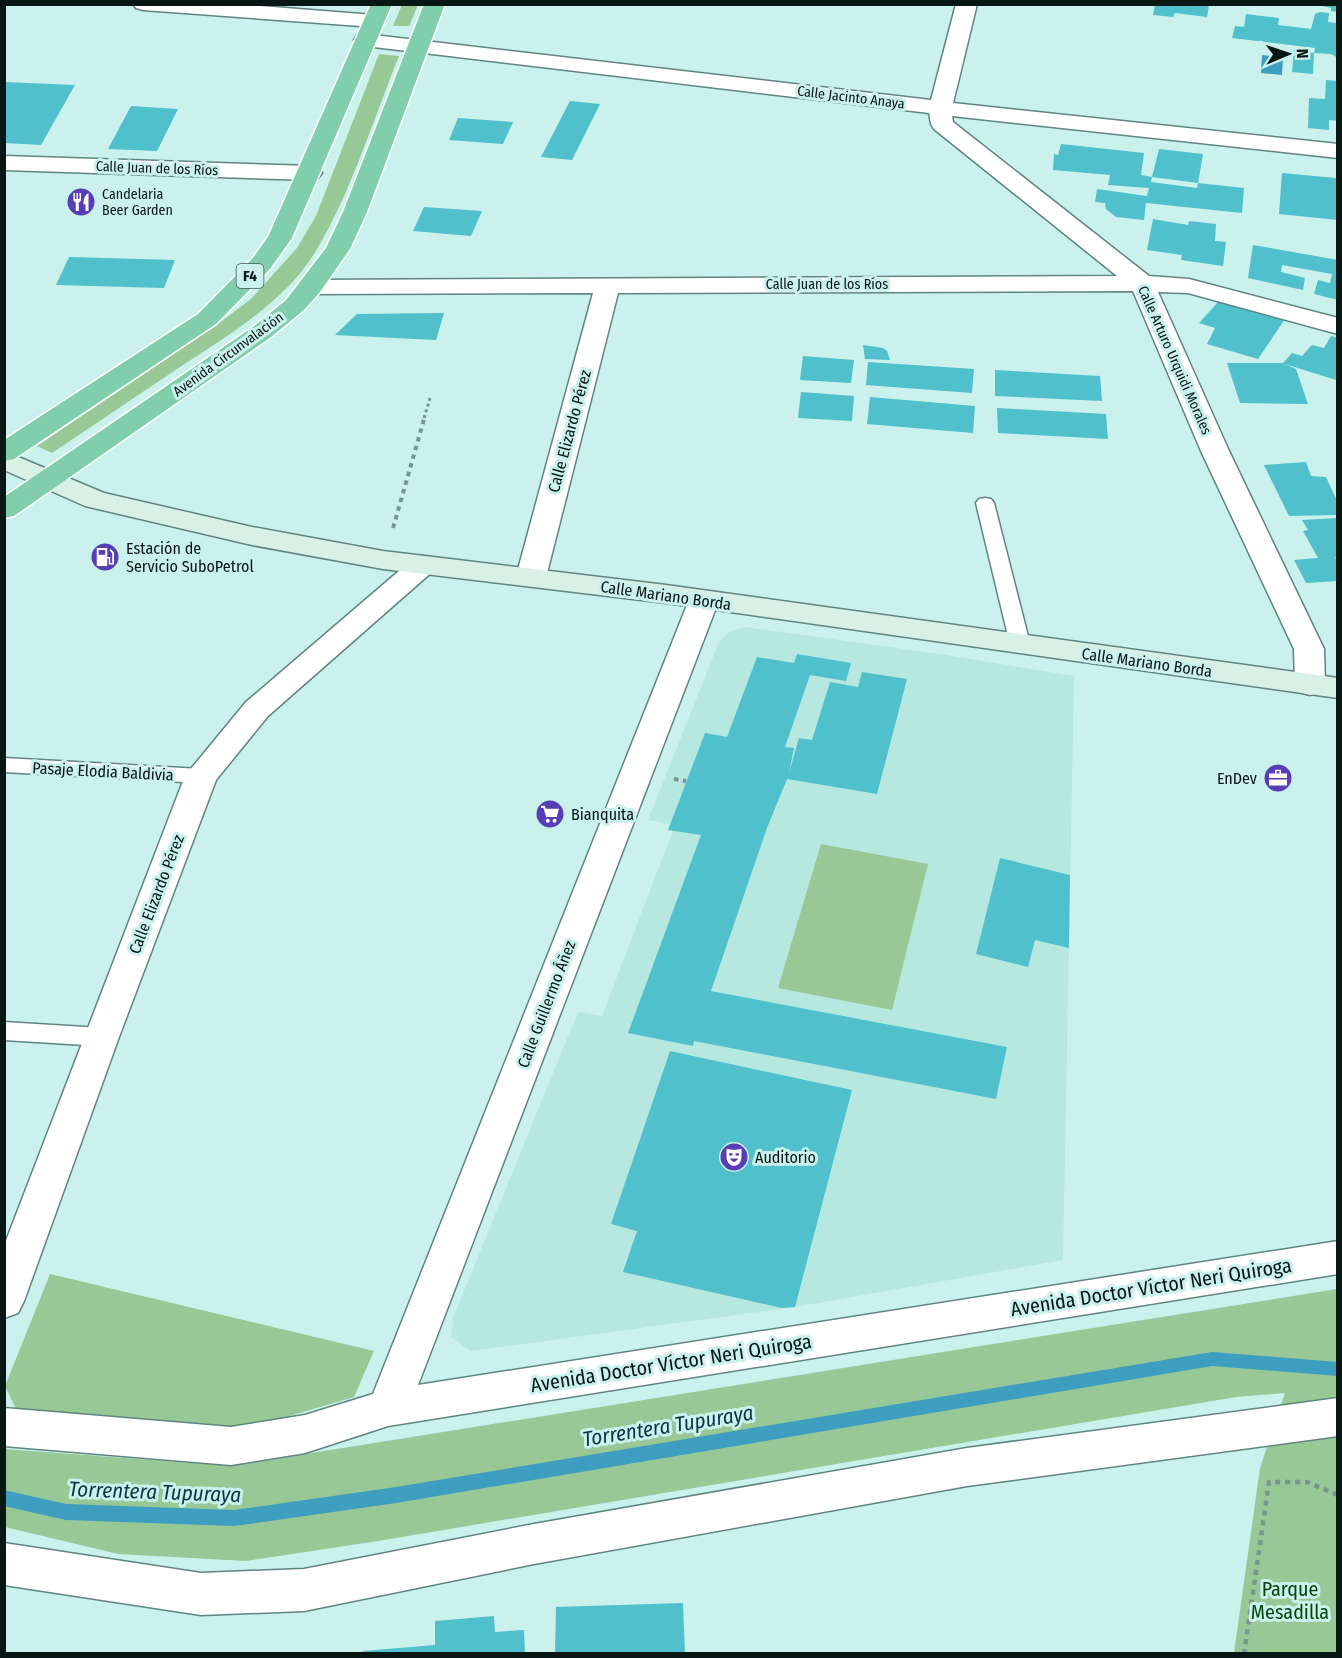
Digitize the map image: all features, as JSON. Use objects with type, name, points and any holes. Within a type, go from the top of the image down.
[{"type":"highway","name":"Avenida Circunvalación","points":[[4,510],[262,332],[295,305],[311,287],[338,249],[355,212],[435,4]]},
{"type":"highway","name":"F4","points":[[4,453],[207,319],[237,291],[268,255],[280,238],[308,178],[373,22]]},
{"type":"street","name":"Calle Jacinto Anaya","points":[[143,4],[373,22],[419,46],[940,108],[1338,150]]},
{"type":"street","points":[[940,108],[967,4]]},
{"type":"street","name":"Calle Arturo Urquidi Morales","points":[[940,108],[942,124],[1142,283],[1215,451],[1309,649],[1324,687]]},
{"type":"street","name":"Calle Juan de los Ríos","points":[[4,163],[308,178]]},
{"type":"street","name":"Calle Juan de los Ríos","points":[[4,172],[308,178]]},
{"type":"street","name":"Calle Juan de los Ríos","points":[[311,287],[1142,283],[1189,286],[1338,326]]},
{"type":"street","name":"Calle Elizardo Pérez","points":[[531,577],[608,285]]},
{"type":"street","name":"Calle Mariano Borda","points":[[4,459],[48,481],[95,500],[252,536],[383,560],[704,600],[1324,687]]},
{"type":"street","name":"Calle Elizardo Pérez","points":[[4,1301],[100,1037],[201,776],[257,709],[423,565]]},
{"type":"street","name":"Calle Guillermo Áñez","points":[[388,1408],[704,600]]},
{"type":"street","name":"Avenida Doctor Víctor Neri Quiroga","points":[[4,1427],[231,1446],[305,1434],[388,1408],[1338,1257]]},
{"type":"street","points":[[4,1564],[201,1594],[304,1590],[534,1544],[967,1467],[1338,1417]]},
{"type":"lane","points":[[985,503],[1020,644]]},
{"type":"lane","name":"Pasaje Elodia Baldivia","points":[[4,765],[201,776]]},
{"type":"lane","points":[[4,1031],[100,1037]]},
{"type":"path","points":[[383,560],[430,398]]},
{"type":"path","points":[[1244,1653],[1269,1482],[1307,1482],[1338,1495]]},
{"type":"shaded area","points":[[745,627],[940,654],[1074,676],[1063,1260],[795,1307],[471,1351],[451,1337],[453,1318],[578,1012],[602,1016],[675,825],[648,820],[719,642],[729,632]]},
{"type":"green space","points":[[402,5],[418,5],[409,26],[393,26]]},
{"type":"green space","points":[[379,54],[399,56],[341,204],[304,268],[272,302],[235,331],[52,453],[37,446],[214,327],[251,299],[297,248],[316,216]]},
{"type":"green space","points":[[821,844],[928,864],[892,1010],[778,988]]},
{"type":"green space","points":[[50,1274],[374,1351],[354,1397],[249,1428],[156,1424],[16,1409],[5,1386]]},
{"type":"green space","name":"Parque Mesadilla","points":[[1337,1289],[1337,1653],[1234,1653],[1260,1468],[1285,1393],[1236,1397],[378,1541],[246,1561],[118,1554],[5,1527],[5,1449],[231,1466]]},
{"type":"water","points":[[1262,55],[1283,57],[1282,75],[1261,73]]},
{"type":"building","points":[[1155,4],[1209,5],[1207,17],[1175,13],[1173,17],[1153,15]]},
{"type":"building","points":[[1313,4],[1338,4],[1338,12],[1331,11],[1331,8]]},
{"type":"building","points":[[1329,13],[1328,22],[1338,23],[1338,58],[1331,54],[1314,53],[1315,48],[1232,38],[1235,26],[1244,27],[1246,14],[1279,18],[1278,25],[1311,29],[1315,14]]},
{"type":"building","points":[[1294,50],[1314,53],[1313,74],[1292,72]]},
{"type":"building","points":[[1326,80],[1338,81],[1338,121],[1329,120],[1329,130],[1308,128],[1309,98],[1325,99]]},
{"type":"building","points":[[4,82],[75,85],[41,145],[4,143]]},
{"type":"building","points":[[570,101],[600,104],[572,160],[541,157]]},
{"type":"building","points":[[131,106],[178,109],[157,151],[108,149]]},
{"type":"building","points":[[458,118],[513,122],[503,144],[449,140]]},
{"type":"building","points":[[1061,144],[1144,153],[1141,175],[1152,177],[1151,182],[1197,188],[1198,183],[1244,188],[1242,213],[1146,203],[1144,220],[1116,217],[1106,209],[1105,203],[1095,202],[1097,189],[1147,196],[1149,188],[1108,185],[1110,175],[1053,170],[1054,154],[1058,155]]},
{"type":"building","points":[[1159,149],[1203,154],[1198,183],[1152,177]]},
{"type":"building","points":[[1282,173],[1336,178],[1338,220],[1279,214]]},
{"type":"building","points":[[424,207],[482,211],[471,236],[413,231]]},
{"type":"building","points":[[1153,219],[1188,225],[1189,221],[1216,224],[1215,241],[1226,242],[1223,266],[1181,260],[1182,255],[1147,250]]},
{"type":"building","points":[[1253,245],[1338,260],[1338,300],[1314,294],[1318,280],[1330,283],[1332,274],[1282,265],[1281,272],[1305,278],[1303,290],[1248,278]]},
{"type":"building","points":[[69,257],[175,260],[164,288],[56,285]]},
{"type":"building","points":[[1219,301],[1285,319],[1258,359],[1207,344],[1215,328],[1199,323]]},
{"type":"building","points":[[444,313],[436,340],[335,335],[357,314]]},
{"type":"building","points":[[1331,336],[1338,338],[1336,380],[1285,364],[1296,369],[1308,404],[1240,403],[1227,363],[1283,363],[1292,353],[1302,356],[1312,345],[1324,348]]},
{"type":"building","points":[[863,345],[883,348],[887,351],[890,360],[865,359]]},
{"type":"building","points":[[803,356],[854,360],[851,383],[800,380]]},
{"type":"building","points":[[868,362],[974,369],[972,393],[866,385]]},
{"type":"building","points":[[995,370],[1100,376],[1102,401],[995,396]]},
{"type":"building","points":[[801,392],[854,396],[852,421],[798,418]]},
{"type":"building","points":[[870,397],[975,406],[973,433],[867,424]]},
{"type":"building","points":[[997,408],[1106,414],[1108,439],[998,433]]},
{"type":"building","points":[[1306,462],[1311,476],[1326,477],[1338,503],[1338,515],[1289,516],[1264,465]]},
{"type":"building","points":[[1338,518],[1338,557],[1335,557],[1338,562],[1338,581],[1306,583],[1294,560],[1318,558],[1303,531],[1308,530],[1302,520]]},
{"type":"building","points":[[797,654],[851,663],[846,681],[810,675],[785,747],[794,748],[789,773],[799,738],[812,740],[830,682],[858,687],[862,672],[907,679],[877,794],[787,779],[767,828],[711,991],[1007,1047],[996,1099],[694,1041],[693,1046],[628,1033],[701,835],[668,830],[705,733],[727,737],[757,657],[794,663]]},
{"type":"building","points":[[1000,858],[1070,875],[1069,948],[1035,940],[1028,967],[976,954]]},
{"type":"building","name":"Auditorio","points":[[670,1051],[852,1090],[795,1307],[782,1308],[623,1272],[637,1231],[611,1224]]},
{"type":"building","points":[[683,1603],[685,1654],[555,1654],[556,1607]]},
{"type":"building","points":[[494,1616],[495,1632],[524,1630],[525,1654],[363,1654],[363,1651],[435,1645],[435,1621]]},
{"type":"waterway","name":"Torrentera Tupuraya","points":[[4,1498],[66,1512],[234,1518],[396,1495],[1212,1359],[1338,1369]]},
{"type":"place","name":"Candelaria Beer Garden","points":[[81,202]]},
{"type":"place","name":"Estación de Servicio SuboPetrol","points":[[105,557]]},
{"type":"place","name":"EnDev","points":[[1278,778]]},
{"type":"place","name":"Bianquita","points":[[550,814]]},
{"type":"place","name":"Auditorio","points":[[734,1157]]}]
